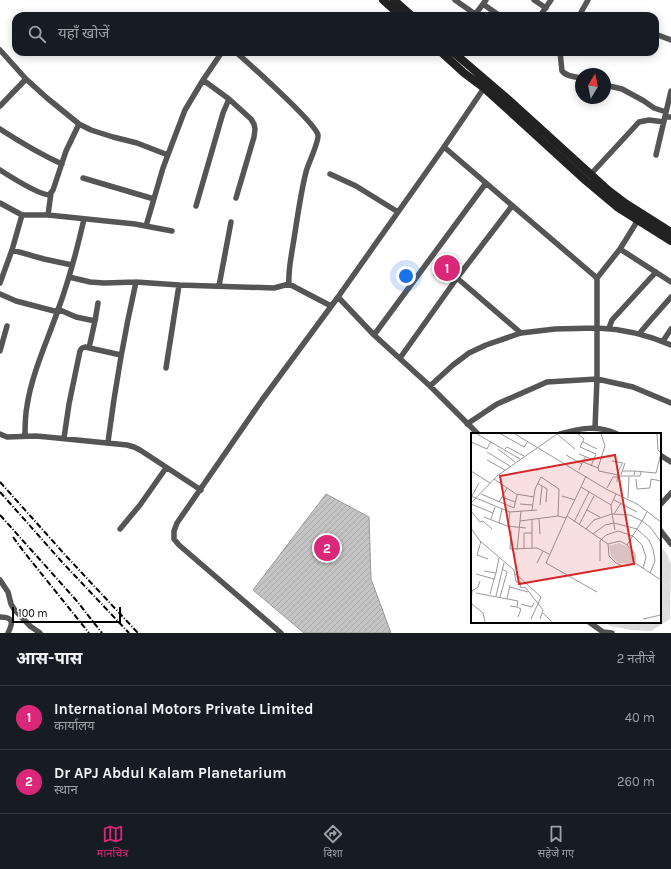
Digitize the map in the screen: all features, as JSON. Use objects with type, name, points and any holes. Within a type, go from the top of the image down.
[{"type":"main road","points":[[383,0],[396,12]]},
{"type":"main road","points":[[394,0],[408,12]]},
{"type":"main road","points":[[445,56],[464,73],[484,88],[586,181],[617,207],[671,241]]},
{"type":"main road","points":[[458,56],[625,203],[671,232]]},
{"type":"street","points":[[455,0],[471,12]]},
{"type":"street","points":[[534,0],[546,8]]},
{"type":"street","points":[[543,12],[551,0]]},
{"type":"street","points":[[581,12],[588,0]]},
{"type":"street","points":[[477,12],[484,2],[495,12]]},
{"type":"street","points":[[659,36],[671,40]]},
{"type":"street","points":[[0,50],[26,79],[79,124],[91,130],[137,143],[168,155]]},
{"type":"street","points":[[146,226],[168,155],[185,110],[219,56]]},
{"type":"street","points":[[240,56],[299,111],[314,128],[318,135],[317,142],[306,171],[298,210],[289,273],[289,284]]},
{"type":"street","points":[[560,56],[563,73],[575,77]]},
{"type":"street","points":[[0,106],[26,79]]},
{"type":"street","points":[[203,80],[229,99],[251,119],[254,124],[254,137],[236,198]]},
{"type":"street","points":[[611,86],[622,89],[666,117]]},
{"type":"street","points":[[281,633],[180,545],[174,539],[174,531],[177,523],[262,400],[338,297],[484,88]]},
{"type":"street","points":[[656,155],[671,91]]},
{"type":"street","points":[[196,206],[223,113],[229,99]]},
{"type":"street","points":[[591,174],[638,122],[666,117]]},
{"type":"street","points":[[48,215],[51,194],[79,124]]},
{"type":"street","points":[[0,129],[47,158],[62,164]]},
{"type":"street","points":[[444,147],[596,278]]},
{"type":"street","points":[[0,170],[40,193],[46,195],[51,194]]},
{"type":"street","points":[[330,174],[356,186],[398,212]]},
{"type":"street","points":[[83,178],[154,200]]},
{"type":"street","points":[[374,335],[486,183]]},
{"type":"street","points":[[0,203],[22,215],[48,215],[146,226],[172,231]]},
{"type":"street","points":[[400,358],[457,278],[512,206]]},
{"type":"street","points":[[0,283],[12,250],[22,215]]},
{"type":"street","points":[[25,436],[27,404],[37,365],[58,312],[84,219]]},
{"type":"street","points":[[595,428],[597,379],[596,278],[620,248],[638,220]]},
{"type":"street","points":[[219,286],[231,222]]},
{"type":"street","points":[[620,248],[671,282]]},
{"type":"street","points":[[12,250],[37,258],[72,266]]},
{"type":"street","points":[[609,328],[612,320],[656,272]]},
{"type":"street","points":[[69,277],[90,282],[104,283],[136,282],[274,288],[289,284],[330,306]]},
{"type":"street","points":[[457,278],[521,333]]},
{"type":"street","points":[[108,442],[121,355],[136,282]]},
{"type":"street","points":[[166,368],[179,285]]},
{"type":"street","points":[[0,294],[16,301],[58,312],[60,310],[76,317],[95,321]]},
{"type":"street","points":[[338,297],[374,335],[430,386],[477,433]]},
{"type":"street","points":[[639,334],[671,297]]},
{"type":"street","points":[[89,348],[98,303]]},
{"type":"street","points":[[0,351],[7,326]]},
{"type":"street","points":[[430,386],[469,353],[486,345],[521,333],[555,329],[609,328],[639,334],[671,345]]},
{"type":"street","points":[[663,342],[671,329]]},
{"type":"street","points":[[64,438],[69,404],[80,351],[82,348],[85,347],[121,355]]},
{"type":"street","points":[[467,424],[497,404],[546,382],[597,379],[633,387],[671,403]]},
{"type":"street","points":[[563,433],[575,429],[595,428],[615,433]]},
{"type":"street","points":[[0,434],[8,437],[36,436],[127,445],[134,447],[200,490]]},
{"type":"street","points":[[661,456],[671,462]]},
{"type":"street","points":[[120,529],[140,506],[166,468]]},
{"type":"street","points":[[661,504],[671,493]]},
{"type":"street","points":[[661,531],[671,544]]},
{"type":"street","points":[[0,580],[8,592],[14,609],[30,626],[40,633]]},
{"type":"street","points":[[0,616],[11,619],[12,622],[8,633]]},
{"type":"street","points":[[590,623],[603,632],[612,633]]},
{"type":"shaded area","points":[[661,546],[667,554],[671,564],[670,619],[651,631],[631,630],[604,623],[661,623]]},
{"type":"building","points":[[446,259],[454,265],[441,281],[433,275]]},
{"type":"building","points":[[326,494],[369,517],[371,579],[391,633],[304,633],[253,590]]},
{"type":"railway","points":[[0,482],[138,633]]},
{"type":"railway","points":[[0,492],[62,562],[129,633]]},
{"type":"railway","points":[[0,515],[76,600],[102,633]]},
{"type":"railway","points":[[13,537],[89,633]]},
{"type":"place","name":"International Motors Private Limited","points":[[447,268]]},
{"type":"place","name":"Dr APJ Abdul Kalam Planetarium","points":[[327,548]]}]
